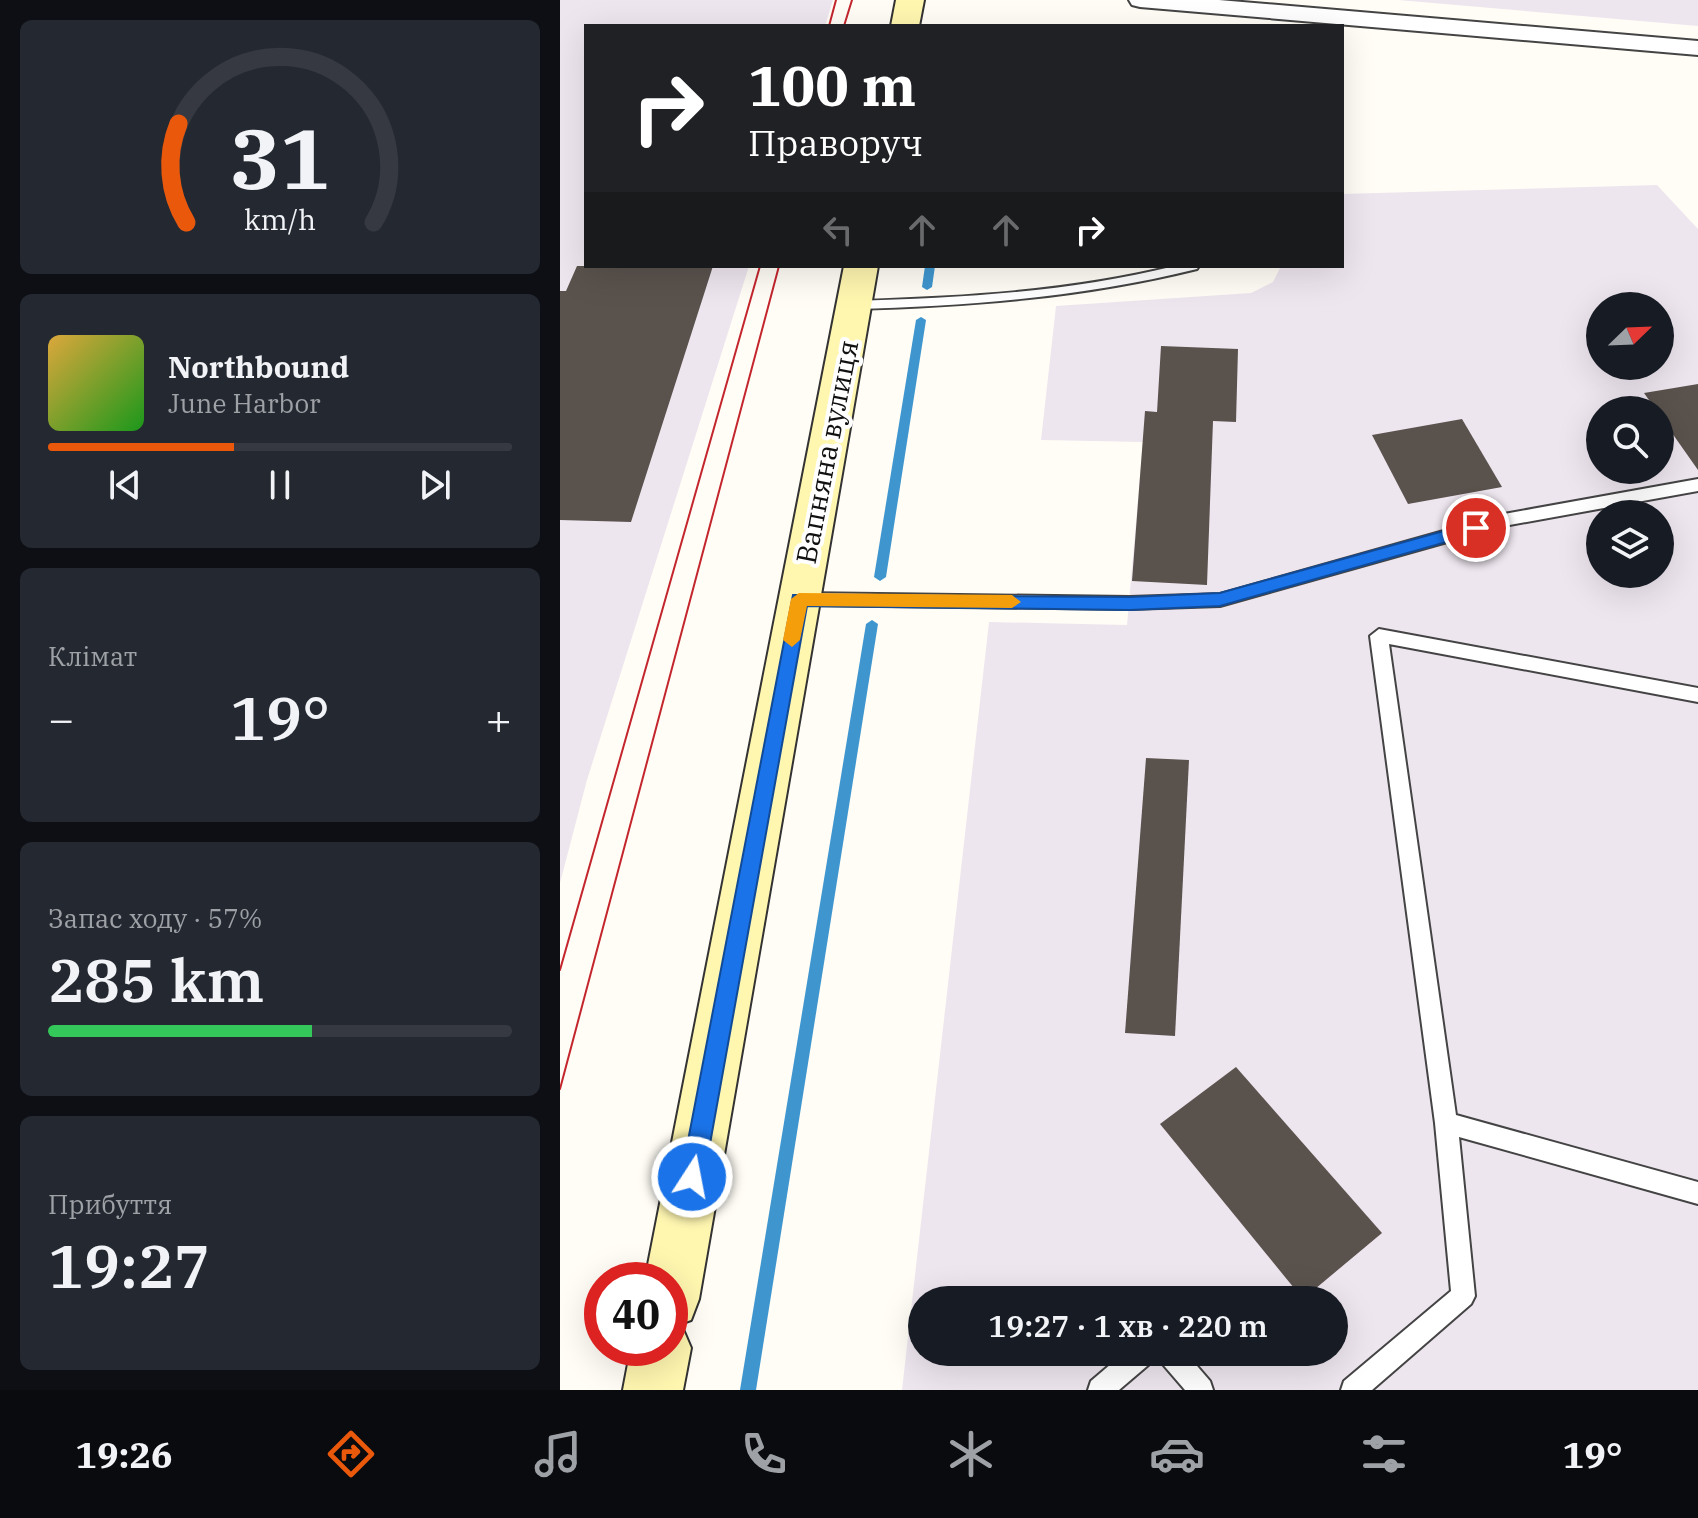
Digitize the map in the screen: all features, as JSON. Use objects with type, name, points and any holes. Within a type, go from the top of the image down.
[{"type":"street","points":[[905,24],[910,0]]},
{"type":"street","points":[[1140,0],[1698,48]]},
{"type":"street","name":"Вапняна вулиця","points":[[677,1262],[858,286]]},
{"type":"street","points":[[653,1390],[658,1366]]},
{"type":"lane","points":[[858,286],[992,301],[1054,295],[1141,280],[1185,268]]},
{"type":"lane","points":[[799,599],[1130,603],[1220,600],[1504,520],[1698,485]]},
{"type":"lane","points":[[1353,1390],[1463,1296],[1446,1123],[1379,636],[1698,695]]},
{"type":"lane","points":[[1446,1123],[1698,1193]]},
{"type":"lane","points":[[1100,1390],[1128,1366]]},
{"type":"lane","points":[[1181,1366],[1201,1390]]},
{"type":"shaded area","points":[[560,0],[833,0],[826,24],[584,24],[584,268],[748,268],[587,780],[560,883]]},
{"type":"shaded area","points":[[1398,0],[1698,0],[1698,26]]},
{"type":"shaded area","points":[[1657,185],[1698,229],[1698,1390],[902,1390],[908,1337],[908,1366],[1348,1366],[1348,1286],[914,1286],[989,622],[1127,625],[1143,442],[1041,440],[1056,306],[1251,293],[1273,282],[1280,268],[1344,268],[1344,194]]},
{"type":"building","points":[[577,266],[712,268],[631,522],[560,520],[560,291],[566,291]]},
{"type":"building","points":[[1161,346],[1238,349],[1236,422],[1213,421],[1207,585],[1132,581],[1145,411],[1157,412]]},
{"type":"building","points":[[1698,384],[1698,470],[1674,436],[1674,396],[1646,396],[1644,393]]},
{"type":"building","points":[[1462,419],[1502,487],[1408,504],[1372,435]]},
{"type":"building","points":[[1146,758],[1189,760],[1175,1036],[1125,1033]]},
{"type":"building","points":[[1236,1067],[1382,1233],[1319,1286],[1292,1286],[1160,1124]]},
{"type":"waterway","points":[[927,287],[930,268]]},
{"type":"waterway","points":[[880,577],[921,320]]},
{"type":"waterway","points":[[748,1390],[872,624]]},
{"type":"tram line","points":[[830,24],[836,0]]},
{"type":"tram line","points":[[845,24],[852,0]]},
{"type":"tram line","points":[[560,970],[759,268]]},
{"type":"tram line","points":[[560,1089],[778,268]]},
{"type":"slow traffic","points":[[792,640],[799,599],[1012,602]]},
{"type":"route","points":[[692,1177],[799,599],[1130,603],[1220,600],[1476,528]]}]
